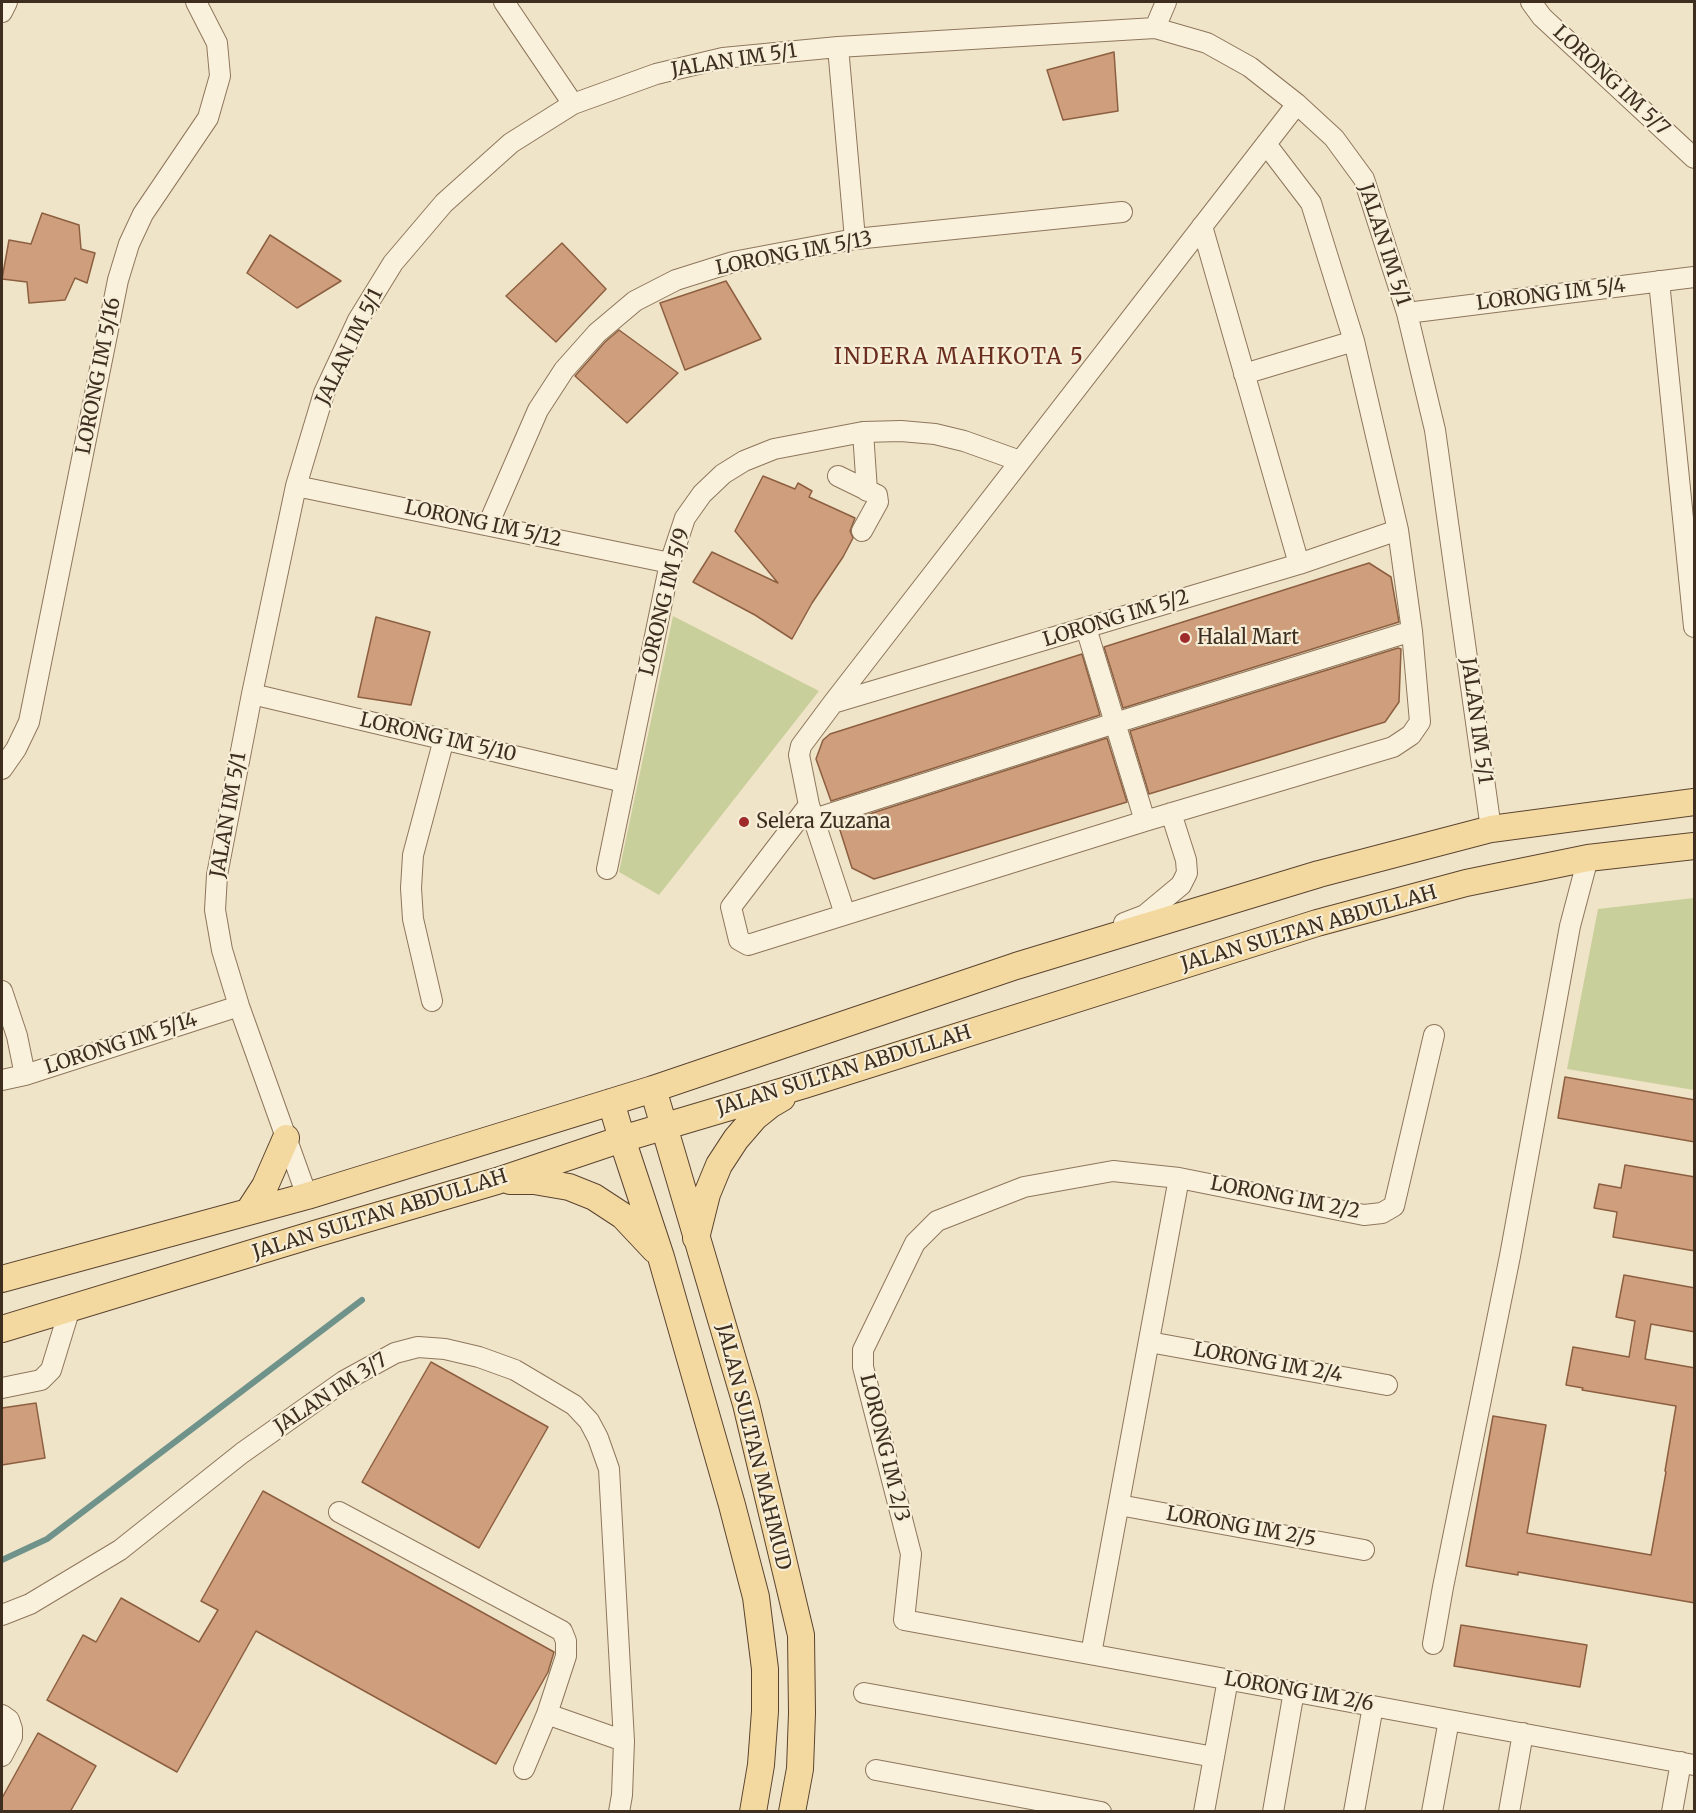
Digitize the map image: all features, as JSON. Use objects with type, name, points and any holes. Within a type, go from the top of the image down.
[{"type":"main road","name":"JALAN SULTAN ABDULLAH","points":[[2,1279],[307,1196],[653,1089],[1016,966],[1319,874],[1491,829],[1695,802]]},
{"type":"main road","name":"JALAN SULTAN ABDULLAH","points":[[2,1329],[497,1181],[621,1139],[804,1085],[1317,923],[1466,883],[1588,858],[1695,846]]},
{"type":"main road","points":[[696,1238],[707,1194],[719,1165],[736,1139],[755,1117],[770,1105],[804,1085]]},
{"type":"main road","name":"JALAN SULTAN MAHMUD","points":[[653,1089],[746,1404],[801,1635],[800,1769],[792,1812]]},
{"type":"main road","name":"JALAN SULTAN MAHMUD","points":[[611,1102],[621,1139],[661,1257],[756,1597],[765,1669],[765,1711],[761,1764],[753,1812]]},
{"type":"main road","points":[[248,1212],[265,1186],[286,1138]]},
{"type":"main road","points":[[497,1181],[534,1182],[569,1187],[594,1197],[623,1216],[661,1257]]},
{"type":"street","points":[[2,12],[7,2]]},
{"type":"street","name":"LORONG IM 5/16","points":[[2,769],[16,749],[29,722],[118,280],[129,244],[143,214],[208,118],[220,76],[217,43],[196,2]]},
{"type":"street","points":[[504,2],[573,104]]},
{"type":"street","points":[[1155,28],[1166,2]]},
{"type":"street","name":"LORONG IM 5/7","points":[[1531,2],[1542,16],[1695,158]]},
{"type":"street","name":"JALAN IM 5/1","points":[[307,1196],[239,1006],[222,950],[215,910],[217,875],[252,694],[296,486],[324,393],[358,320],[393,263],[444,203],[511,143],[573,104],[656,74],[723,58],[838,46],[1155,28],[1207,43],[1250,67],[1297,104],[1334,138],[1364,179],[1407,313],[1435,430],[1491,829]]},
{"type":"street","points":[[838,46],[855,239]]},
{"type":"street","points":[[845,914],[812,812],[799,750],[1297,104]]},
{"type":"street","points":[[1266,144],[1311,202],[1354,341],[1398,530],[1412,631],[1420,722],[1411,735],[1393,747],[1171,813],[748,945],[739,940],[731,907],[812,812],[1115,723],[1412,631]]},
{"type":"street","name":"LORONG IM 5/13","points":[[488,525],[537,410],[564,370],[597,333],[635,301],[676,280],[734,262],[855,239],[1122,212]]},
{"type":"street","points":[[1202,226],[1299,564]]},
{"type":"street","name":"LORONG IM 5/4","points":[[1407,313],[1695,277]]},
{"type":"street","points":[[1659,281],[1688,493],[1695,627]]},
{"type":"street","points":[[1244,374],[1354,341]]},
{"type":"street","name":"LORONG IM 5/9","points":[[607,869],[670,563],[685,518],[702,494],[723,474],[744,461],[774,449],[863,432],[900,431],[934,434],[964,441],[1020,461]]},
{"type":"street","points":[[863,432],[867,490]]},
{"type":"street","points":[[838,476],[877,495],[878,502],[862,531]]},
{"type":"street","name":"LORONG IM 5/12","points":[[296,486],[670,563]]},
{"type":"street","name":"LORONG IM 5/2","points":[[833,703],[1299,564],[1398,530]]},
{"type":"street","points":[[1086,628],[1145,821]]},
{"type":"street","name":"LORONG IM 5/10","points":[[252,694],[624,782]]},
{"type":"street","points":[[432,1001],[413,919],[411,888],[413,855],[444,739]]},
{"type":"street","points":[[1016,966],[1145,915],[1181,885],[1187,873],[1186,860],[1171,813]]},
{"type":"street","points":[[1433,1644],[1510,1256],[1570,926],[1588,858]]},
{"type":"street","points":[[2,991],[17,1036],[25,1074]]},
{"type":"street","name":"LORONG IM 5/14","points":[[2,1080],[239,1006]]},
{"type":"street","name":"LORONG IM 2/2","points":[[1179,1178],[1364,1215],[1382,1213],[1394,1206],[1434,1035]]},
{"type":"street","name":"LORONG IM 2/3","points":[[904,1620],[911,1554],[863,1367],[863,1350],[915,1243],[937,1221],[1024,1187],[1113,1171],[1179,1178]]},
{"type":"street","points":[[1091,1654],[1179,1178]]},
{"type":"street","points":[[2,1388],[41,1380],[51,1370],[70,1308]]},
{"type":"street","name":"LORONG IM 2/4","points":[[1149,1342],[1387,1385]]},
{"type":"street","name":"JALAN IM 3/7","points":[[2,1615],[30,1604],[120,1550],[242,1453],[344,1381],[395,1353],[418,1347],[445,1348],[479,1357],[515,1370],[574,1405],[589,1421],[598,1437],[609,1469],[624,1741],[619,1812]]},
{"type":"street","name":"LORONG IM 2/5","points":[[1119,1505],[1364,1550]]},
{"type":"street","points":[[339,1512],[562,1631],[566,1641],[566,1656],[547,1714],[524,1769]]},
{"type":"street","name":"LORONG IM 2/6","points":[[904,1620],[1688,1763]]},
{"type":"street","points":[[1204,1812],[1228,1679]]},
{"type":"street","points":[[1273,1812],[1294,1691]]},
{"type":"street","points":[[864,1694],[1214,1757]]},
{"type":"street","points":[[1354,1812],[1373,1706]]},
{"type":"street","points":[[547,1714],[624,1741]]},
{"type":"street","points":[[2,1715],[9,1720],[12,1729],[12,1737],[2,1756]]},
{"type":"street","points":[[1432,1812],[1449,1720]]},
{"type":"street","points":[[1509,1812],[1523,1733]]},
{"type":"street","points":[[1672,1812],[1688,1763]]},
{"type":"street","points":[[876,1770],[1101,1812]]},
{"type":"green space","points":[[673,616],[819,691],[659,895],[619,872]]},
{"type":"green space","points":[[1694,898],[1694,1090],[1567,1069],[1598,909]]},
{"type":"building","points":[[1114,52],[1118,111],[1063,120],[1047,70]]},
{"type":"building","points":[[42,213],[79,225],[81,249],[95,253],[87,283],[75,278],[65,300],[29,303],[27,282],[2,279],[9,240],[31,244]]},
{"type":"building","points":[[270,235],[341,281],[297,308],[247,273]]},
{"type":"building","points":[[562,243],[606,289],[556,342],[506,296]]},
{"type":"building","points":[[726,281],[761,339],[685,370],[660,303]]},
{"type":"building","points":[[619,330],[678,373],[627,423],[575,376],[605,342]]},
{"type":"building","points":[[763,476],[795,489],[798,483],[812,491],[809,497],[855,518],[850,531],[853,538],[792,639],[755,615],[693,582],[712,552],[778,583],[735,531]]},
{"type":"building","points":[[1369,563],[1391,577],[1399,622],[1123,708],[1104,647]]},
{"type":"building","points":[[376,617],[430,632],[411,705],[358,697]]},
{"type":"building","points":[[1398,648],[1401,649],[1399,702],[1385,722],[1149,794],[1130,731]]},
{"type":"building","points":[[1082,654],[1100,715],[831,801],[816,759],[823,740],[830,734]]},
{"type":"building","points":[[1107,738],[1127,802],[874,879],[852,868],[838,824]]},
{"type":"building","points":[[1565,1077],[1695,1100],[1695,1142],[1558,1118]]},
{"type":"building","points":[[1625,1165],[1695,1177],[1695,1251],[1613,1237],[1617,1212],[1594,1208],[1599,1184],[1621,1188]]},
{"type":"building","points":[[1624,1275],[1695,1288],[1695,1332],[1651,1324],[1645,1359],[1695,1368],[1695,1603],[1518,1572],[1518,1575],[1466,1566],[1493,1416],[1546,1425],[1527,1533],[1651,1555],[1676,1406],[1582,1390],[1583,1388],[1566,1385],[1573,1347],[1629,1357],[1635,1321],[1616,1317]]},
{"type":"building","points":[[431,1362],[548,1427],[479,1548],[362,1482]]},
{"type":"building","points":[[36,1403],[45,1458],[2,1465],[2,1408]]},
{"type":"building","points":[[263,1491],[554,1652],[548,1672],[496,1764],[256,1631],[177,1772],[47,1700],[83,1635],[96,1642],[121,1598],[199,1642],[218,1610],[201,1601]]},
{"type":"building","points":[[1461,1625],[1587,1645],[1580,1687],[1454,1666]]},
{"type":"building","points":[[38,1733],[96,1766],[70,1812],[2,1812],[2,1798]]},
{"type":"waterway","points":[[2,1560],[47,1539],[362,1300]]},
{"type":"place","name":"Halal Mart","points":[[1185,638]]},
{"type":"place","name":"Selera Zuzana","points":[[744,822]]},
{"type":"district","name":"INDERA MAHKOTA 5","points":[[959,358]]}]
